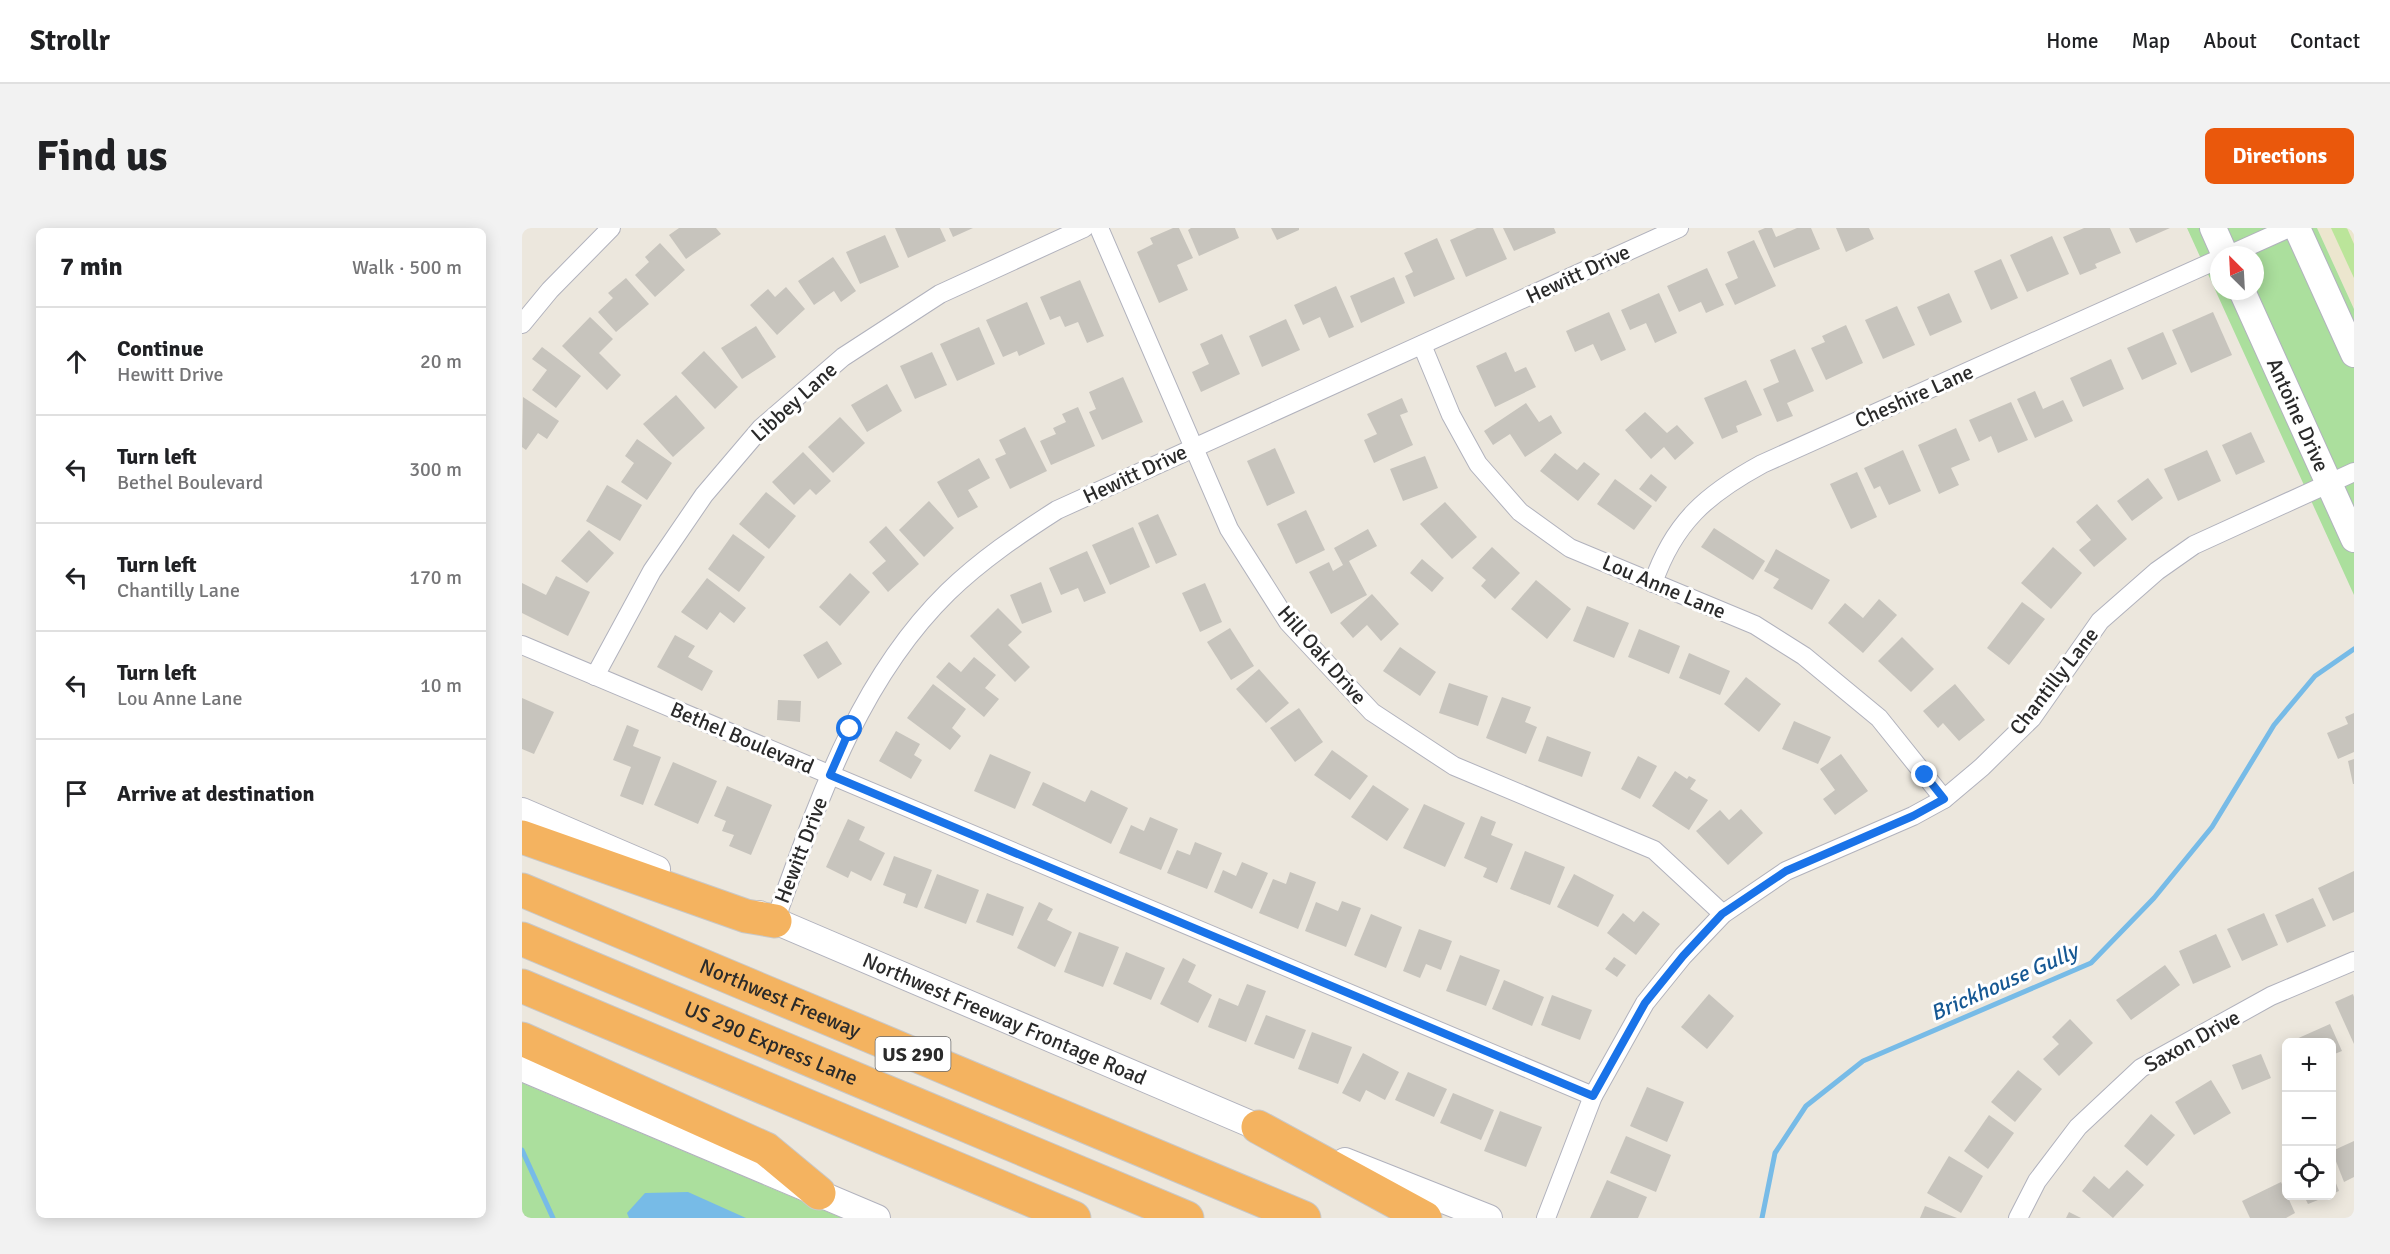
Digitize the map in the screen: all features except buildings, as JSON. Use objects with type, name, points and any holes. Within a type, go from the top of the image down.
[{"type":"highway","points":[[522,837],[746,916],[775,921]]},
{"type":"highway","name":"Northwest Freeway","points":[[522,890],[1304,1218]]},
{"type":"highway","name":"US 290 Express Lane","points":[[522,939],[1186,1218]]},
{"type":"highway","points":[[522,986],[1074,1218]]},
{"type":"highway","points":[[522,1039],[766,1149],[819,1193]]},
{"type":"highway","points":[[1258,1128],[1425,1218]]},
{"type":"main road","points":[[2213,228],[2222,246]]},
{"type":"main road","points":[[2296,228],[2354,354]]},
{"type":"main road","name":"Antoine Drive","points":[[2245,300],[2354,539]]},
{"type":"main road","name":"Northwest Freeway Frontage Road","points":[[522,811],[1258,1128],[1489,1218]]},
{"type":"main road","points":[[522,1068],[877,1218]]},
{"type":"street","points":[[522,324],[550,290],[611,228]]},
{"type":"street","name":"Libbey Lane","points":[[595,676],[652,571],[704,495],[761,428],[843,357],[940,294],[1084,228]]},
{"type":"street","name":"Hill Oak Drive","points":[[1099,228],[1229,529],[1288,622],[1372,712],[1455,766],[1654,850],[1722,914]]},
{"type":"street","name":"Hewitt Drive","points":[[775,921],[830,775],[870,691],[908,637],[947,593],[1005,543],[1057,510],[1679,228]]},
{"type":"street","points":[[2248,246],[2289,228]]},
{"type":"street","name":"Cheshire Lane","points":[[1653,583],[1663,555],[1688,518],[1727,483],[1762,464],[2210,264]]},
{"type":"street","name":"Lou Anne Lane","points":[[1422,345],[1451,415],[1478,464],[1520,512],[1570,548],[1755,625],[1804,656],[1880,718],[1944,799]]},
{"type":"street","name":"Chantilly Lane","points":[[1546,1218],[1593,1096],[1645,1003],[1683,956],[1722,914],[1786,871],[1913,816],[1944,799],[1982,767],[2031,718],[2100,621],[2157,571],[2194,545],[2354,472]]},
{"type":"street","name":"Bethel Boulevard","points":[[522,645],[1593,1096]]},
{"type":"street","name":"Saxon Drive","points":[[2018,1218],[2037,1181],[2078,1127],[2141,1068],[2271,996],[2354,961]]},
{"type":"shaded area","points":[[2317,228],[2354,228],[2354,309]]},
{"type":"green space","points":[[2187,228],[2317,228],[2354,309],[2354,595],[2220,300],[2264,300],[2264,246],[2210,246],[2210,279]]},
{"type":"green space","points":[[2331,228],[2347,228],[2354,244],[2354,278]]},
{"type":"green space","points":[[522,1083],[842,1218],[522,1218]]},
{"type":"water","points":[[688,1192],[746,1218],[629,1218],[627,1213],[645,1193]]},
{"type":"waterway","name":"Brickhouse Gully","points":[[1762,1218],[1775,1153],[1806,1106],[1863,1061],[2091,963],[2154,898],[2212,827],[2274,725],[2315,676],[2354,649]]},
{"type":"waterway","points":[[522,1150],[553,1218]]},
{"type":"route","points":[[850,729],[830,775],[1593,1096],[1645,1003],[1683,956],[1722,914],[1786,871],[1913,816],[1944,799],[1925,775]]}]
